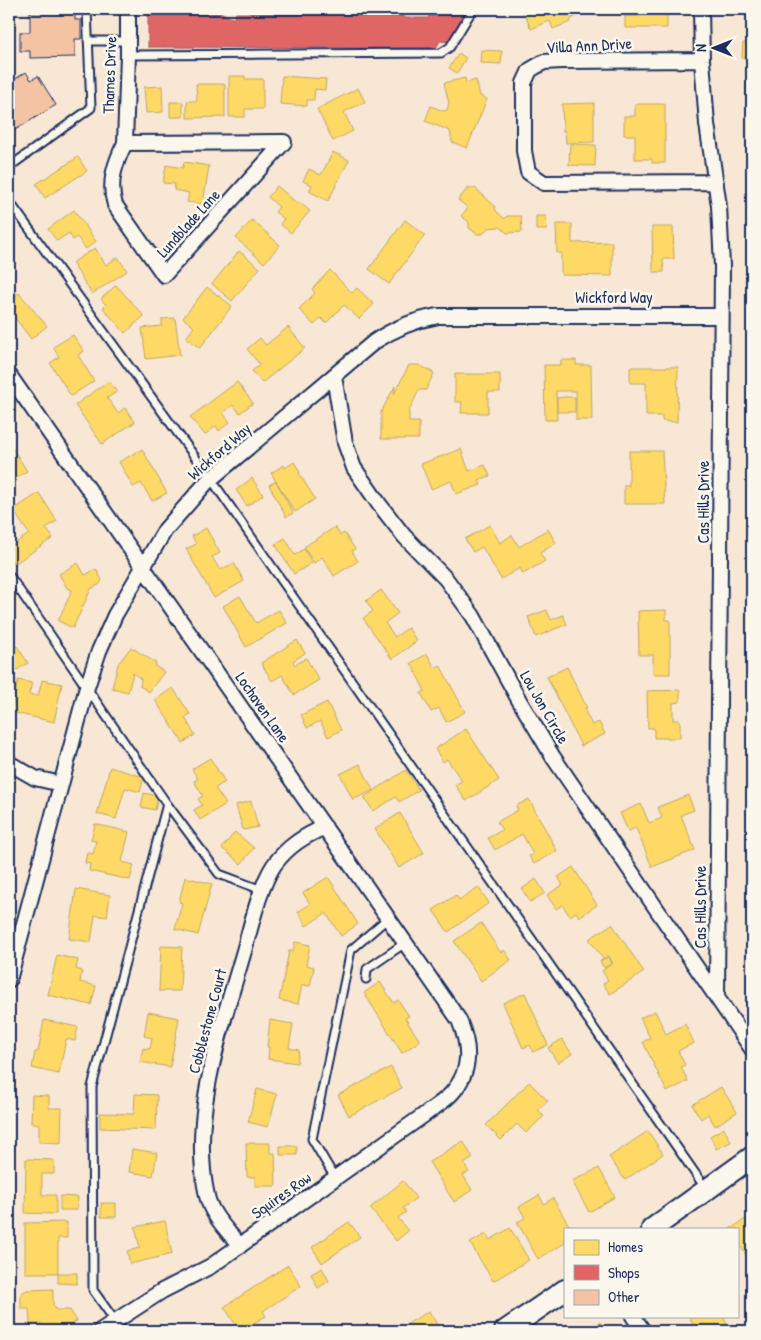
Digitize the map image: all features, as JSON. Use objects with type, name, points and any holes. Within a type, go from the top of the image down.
[{"type":"street","name":"Thames Drive","points":[[125,143],[128,9]]},
{"type":"street","name":"Cas Hills Drive","points":[[701,9],[702,60],[716,182],[722,266],[717,997]]},
{"type":"street","name":"Villa Ann Drive","points":[[702,60],[544,62],[530,70],[524,83],[524,150],[528,172],[544,183],[716,182]]},
{"type":"street","name":"Lundblade Lane","points":[[284,142],[164,275],[115,205],[112,196],[113,173],[118,156],[125,143],[284,142]]},
{"type":"street","name":"Wickford Way","points":[[9,980],[87,688],[99,651],[115,615],[165,530],[211,479],[374,342],[392,330],[411,322],[438,316],[721,316]]},
{"type":"street","name":"Lochaven Lane","points":[[9,375],[459,1020],[466,1036],[468,1056],[466,1068]]},
{"type":"street","name":"Lou Jon Circle","points":[[334,376],[346,444],[354,468],[399,530],[446,579],[473,616],[553,757],[752,1049]]},
{"type":"street","points":[[9,763],[35,778],[61,784]]},
{"type":"street","name":"Cobblestone Court","points":[[240,1246],[218,1220],[207,1198],[203,1174],[202,1147],[208,1088],[217,1044],[259,900],[273,866],[290,846],[304,836],[325,827]]},
{"type":"street","name":"Squires Row","points":[[100,1331],[162,1291],[211,1266],[452,1094],[464,1077],[466,1068]]},
{"type":"street","points":[[653,1228],[752,1157]]},
{"type":"street","points":[[505,1331],[564,1291]]},
{"type":"street","points":[[634,1318],[643,1331]]},
{"type":"lane","points":[[9,167],[90,108],[87,9]]},
{"type":"lane","points":[[128,55],[441,53],[450,47],[473,9]]},
{"type":"lane","points":[[88,41],[128,41]]},
{"type":"lane","points":[[9,201],[211,479],[706,1190]]},
{"type":"lane","points":[[9,575],[167,804],[219,874],[263,890]]},
{"type":"lane","points":[[115,1321],[93,1290],[92,1087],[167,804]]},
{"type":"lane","points":[[335,1178],[312,1139],[351,950],[388,918]]},
{"type":"lane","points":[[366,979],[367,969],[405,943]]},
{"type":"building: Homes","points":[[535,9],[596,9],[572,18],[570,22],[553,29],[550,21],[531,29],[524,13]]},
{"type":"building: Homes","points":[[638,9],[667,9],[667,28],[625,28],[625,16],[638,16]]},
{"type":"building: Homes","points":[[743,43],[752,43],[752,97],[746,97],[747,58],[742,58]]},
{"type":"building: Homes","points":[[481,50],[502,51],[501,64],[480,63]]},
{"type":"building: Homes","points":[[459,53],[466,58],[457,73],[449,68]]},
{"type":"building: Homes","points":[[229,76],[245,76],[245,79],[263,79],[263,109],[245,109],[245,117],[229,117]]},
{"type":"building: Homes","points":[[282,76],[326,79],[325,90],[315,89],[314,100],[307,100],[307,106],[280,104]]},
{"type":"building: Homes","points":[[465,78],[466,83],[476,80],[480,96],[487,99],[467,148],[452,142],[450,131],[425,121],[431,106],[443,111],[447,110],[449,103],[444,83]]},
{"type":"building: Homes","points":[[196,84],[225,84],[225,117],[187,118],[187,101],[197,101]]},
{"type":"building: Homes","points":[[162,86],[163,112],[146,113],[144,87]]},
{"type":"building: Homes","points":[[358,88],[365,102],[344,112],[353,131],[333,141],[317,109]]},
{"type":"building: Homes","points":[[170,102],[183,102],[183,117],[170,117]]},
{"type":"building: Homes","points":[[594,103],[594,142],[566,143],[565,131],[563,131],[562,104]]},
{"type":"building: Homes","points":[[635,104],[665,104],[665,163],[652,163],[652,159],[635,159],[635,135],[624,135],[624,116],[635,116]]},
{"type":"building: Homes","points":[[570,144],[596,145],[595,166],[569,165]]},
{"type":"building: Homes","points":[[333,152],[349,160],[328,201],[309,191],[312,185],[303,181],[309,169],[321,175]]},
{"type":"building: Homes","points":[[78,157],[87,171],[45,198],[36,184]]},
{"type":"building: Homes","points":[[184,162],[209,166],[203,204],[187,202],[189,193],[174,190],[175,184],[163,183],[166,165],[183,168]]},
{"type":"building: Homes","points":[[277,186],[298,204],[299,202],[310,211],[291,233],[280,224],[284,219],[275,212],[279,207],[268,197]]},
{"type":"building: Homes","points":[[475,188],[495,206],[496,211],[505,219],[507,216],[521,216],[522,232],[507,233],[500,227],[488,228],[483,234],[477,234],[469,228],[469,222],[461,216],[468,208],[458,200],[467,189]]},
{"type":"building: Homes","points":[[74,210],[96,241],[86,249],[77,237],[73,240],[69,233],[57,241],[48,229]]},
{"type":"building: Homes","points":[[536,216],[546,216],[547,230],[536,230]]},
{"type":"building: Homes","points":[[252,220],[280,245],[264,263],[236,238]]},
{"type":"building: Homes","points":[[405,220],[425,235],[389,284],[369,269]]},
{"type":"building: Homes","points":[[556,224],[572,224],[572,243],[612,242],[612,276],[561,275],[561,253],[557,253]]},
{"type":"building: Homes","points":[[652,227],[673,227],[674,259],[663,259],[664,272],[653,272]]},
{"type":"building: Homes","points":[[95,248],[106,265],[118,257],[127,271],[92,294],[72,263]]},
{"type":"building: Homes","points":[[239,251],[260,268],[232,301],[212,284]]},
{"type":"building: Homes","points":[[330,270],[352,293],[357,288],[374,304],[359,319],[344,305],[326,323],[321,318],[314,325],[299,309],[315,293],[312,289]]},
{"type":"building: Homes","points":[[116,285],[144,316],[125,333],[103,308],[106,305],[101,299]]},
{"type":"building: Homes","points":[[207,287],[232,306],[200,348],[186,338],[194,327],[183,318]]},
{"type":"building: Homes","points":[[19,293],[47,326],[31,339],[9,310],[9,301]]},
{"type":"building: Homes","points":[[175,318],[180,355],[146,359],[142,328],[162,326],[162,319]]},
{"type":"building: Homes","points":[[288,327],[305,348],[262,383],[252,371],[260,365],[247,349],[260,338],[266,345]]},
{"type":"building: Homes","points":[[73,335],[84,351],[78,355],[94,381],[71,396],[50,363],[59,357],[53,347]]},
{"type":"building: Homes","points":[[561,360],[576,360],[576,365],[591,365],[592,420],[576,420],[576,391],[556,391],[557,420],[545,420],[544,365],[561,365]]},
{"type":"building: Homes","points":[[409,365],[419,365],[434,373],[426,390],[419,390],[409,411],[409,422],[419,422],[419,439],[381,439],[381,412],[395,386],[394,394]]},
{"type":"building: Homes","points":[[630,367],[678,367],[677,422],[662,421],[662,416],[646,416],[646,383],[630,383]]},
{"type":"building: Homes","points":[[455,374],[500,374],[500,392],[488,392],[488,413],[461,413],[462,402],[455,402]]},
{"type":"building: Homes","points":[[109,381],[117,392],[107,398],[118,413],[125,408],[135,422],[102,444],[75,405]]},
{"type":"building: Homes","points":[[237,382],[253,403],[240,413],[233,405],[223,413],[230,422],[219,431],[216,426],[205,435],[190,417]]},
{"type":"building: Homes","points":[[575,397],[575,412],[557,412],[557,398]]},
{"type":"building: Homes","points":[[9,443],[27,471],[9,483]]},
{"type":"building: Homes","points":[[142,449],[167,493],[152,501],[141,483],[133,487],[119,462]]},
{"type":"building: Homes","points":[[461,449],[469,471],[485,465],[490,476],[479,480],[481,485],[456,494],[451,481],[431,489],[421,464]]},
{"type":"building: Homes","points":[[629,451],[662,451],[665,504],[624,504],[624,485],[629,485]]},
{"type":"building: Homes","points":[[294,462],[315,499],[295,512],[271,473],[284,465],[285,468]]},
{"type":"building: Homes","points":[[252,478],[263,495],[247,506],[236,490]]},
{"type":"building: Homes","points":[[276,481],[293,513],[286,517],[269,485]]},
{"type":"building: Homes","points":[[39,493],[57,521],[46,528],[53,538],[14,564],[9,556],[9,547],[29,534],[13,510]]},
{"type":"building: Homes","points":[[490,525],[500,543],[512,535],[519,547],[548,529],[556,543],[540,553],[545,561],[523,574],[520,568],[501,579],[482,547],[473,552],[465,539]]},
{"type":"building: Homes","points":[[335,527],[340,535],[344,533],[355,549],[352,551],[358,561],[334,576],[322,557],[314,563],[304,547]]},
{"type":"building: Homes","points":[[206,528],[220,553],[212,557],[220,570],[234,563],[244,581],[214,598],[186,549],[196,544],[192,536]]},
{"type":"building: Homes","points":[[285,538],[295,555],[304,549],[312,563],[294,574],[275,544]]},
{"type":"building: Homes","points":[[78,563],[85,575],[96,569],[102,580],[100,584],[91,589],[73,628],[58,621],[72,590],[67,588],[59,574]]},
{"type":"building: Homes","points":[[381,590],[398,613],[385,623],[395,637],[408,628],[417,641],[392,659],[363,618],[373,611],[366,601]]},
{"type":"building: Homes","points":[[240,596],[256,623],[279,610],[287,623],[246,647],[223,606]]},
{"type":"building: Homes","points":[[547,610],[551,620],[563,615],[567,624],[536,637],[528,617]]},
{"type":"building: Homes","points":[[666,610],[666,620],[670,620],[670,674],[653,674],[653,655],[639,655],[638,611]]},
{"type":"building: Homes","points":[[297,640],[305,653],[293,661],[295,665],[306,658],[319,680],[294,695],[282,675],[272,681],[261,663]]},
{"type":"building: Homes","points":[[9,645],[11,649],[17,646],[28,663],[9,675]]},
{"type":"building: Homes","points":[[131,647],[156,663],[155,666],[164,672],[149,692],[140,686],[141,679],[133,673],[128,692],[112,688],[118,664]]},
{"type":"building: Homes","points":[[427,654],[435,668],[440,665],[465,712],[446,722],[439,708],[431,712],[421,693],[425,691],[411,663]]},
{"type":"building: Homes","points":[[567,667],[587,708],[584,709],[592,725],[599,722],[605,734],[581,746],[547,677]]},
{"type":"building: Homes","points":[[18,680],[32,683],[29,694],[38,696],[42,680],[62,684],[54,722],[11,712]]},
{"type":"building: Homes","points":[[173,688],[190,714],[185,718],[195,735],[183,743],[155,700]]},
{"type":"building: Homes","points":[[680,690],[680,702],[673,703],[673,720],[680,720],[680,738],[654,738],[654,728],[648,728],[647,691]]},
{"type":"building: Homes","points":[[327,702],[341,730],[328,737],[320,721],[307,728],[301,715]]},
{"type":"building: Homes","points":[[466,729],[499,780],[466,801],[455,785],[462,781],[447,759],[443,762],[435,749]]},
{"type":"building: Homes","points":[[210,758],[225,782],[215,788],[226,804],[200,820],[194,810],[202,805],[198,799],[203,796],[194,781],[198,779],[192,769]]},
{"type":"building: Homes","points":[[360,764],[373,790],[353,800],[340,774]]},
{"type":"building: Homes","points":[[110,767],[144,777],[140,792],[125,788],[116,819],[97,814]]},
{"type":"building: Homes","points":[[406,770],[419,790],[399,802],[396,797],[373,811],[364,797]]},
{"type":"building: Homes","points":[[144,793],[158,796],[155,810],[141,807]]},
{"type":"building: Homes","points":[[688,795],[694,810],[681,815],[695,850],[652,867],[636,828],[628,831],[620,813],[641,804],[649,823],[662,818],[658,807]]},
{"type":"building: Homes","points":[[529,799],[557,851],[534,864],[529,856],[533,854],[522,834],[495,850],[488,838],[502,830],[497,822],[518,810],[516,806]]},
{"type":"building: Homes","points":[[251,801],[258,827],[243,830],[236,805]]},
{"type":"building: Homes","points":[[400,813],[424,853],[399,868],[375,829]]},
{"type":"building: Homes","points":[[95,824],[129,832],[122,862],[134,865],[130,880],[89,871],[90,864],[85,863],[87,852],[93,854],[96,841],[91,840]]},
{"type":"building: Homes","points":[[235,832],[254,848],[241,864],[222,848]]},
{"type":"building: Homes","points":[[573,867],[597,905],[579,917],[576,912],[570,916],[562,905],[556,909],[547,895],[563,885],[558,877]]},
{"type":"building: Homes","points":[[185,877],[212,884],[198,935],[175,929],[182,903],[179,902]]},
{"type":"building: Homes","points":[[328,877],[358,924],[341,936],[326,913],[306,926],[298,912],[310,904],[303,893]]},
{"type":"building: Homes","points":[[536,879],[545,893],[530,902],[522,889]]},
{"type":"building: Homes","points":[[478,887],[489,903],[448,932],[433,910],[456,895],[459,900]]},
{"type":"building: Homes","points":[[76,889],[110,895],[107,917],[95,915],[91,942],[69,939]]},
{"type":"building: Homes","points":[[481,923],[501,953],[504,950],[511,960],[481,981],[454,941]]},
{"type":"building: Homes","points":[[612,924],[644,972],[610,994],[603,984],[608,980],[602,971],[613,963],[608,955],[603,959],[589,939]]},
{"type":"building: Homes","points":[[295,942],[310,945],[306,965],[314,967],[310,986],[302,985],[298,1004],[279,1000],[289,951],[293,951]]},
{"type":"building: Homes","points":[[161,946],[182,947],[180,991],[159,991]]},
{"type":"building: Homes","points":[[57,955],[78,960],[76,969],[82,971],[80,982],[96,986],[91,1005],[48,995]]},
{"type":"building: Homes","points":[[608,957],[612,963],[604,968],[600,961]]},
{"type":"building: Homes","points":[[380,982],[394,1003],[398,1000],[409,1016],[405,1018],[420,1041],[402,1053],[364,993]]},
{"type":"building: Homes","points":[[525,993],[548,1045],[533,1052],[530,1045],[523,1048],[503,1003]]},
{"type":"building: Homes","points":[[655,1011],[666,1034],[685,1024],[694,1043],[678,1051],[685,1065],[681,1067],[688,1081],[667,1092],[643,1042],[650,1038],[640,1018]]},
{"type":"building: Homes","points":[[148,1012],[179,1018],[170,1067],[140,1062],[143,1048],[150,1049],[152,1038],[144,1036]]},
{"type":"building: Homes","points":[[44,1020],[78,1027],[75,1041],[66,1039],[59,1074],[32,1068],[35,1052],[38,1052]]},
{"type":"building: Homes","points":[[270,1020],[293,1024],[289,1048],[299,1050],[297,1063],[268,1059],[269,1047],[267,1047]]},
{"type":"building: Homes","points":[[562,1039],[572,1054],[558,1063],[548,1048]]},
{"type":"building: Homes","points":[[391,1067],[402,1088],[349,1116],[338,1095]]},
{"type":"building: Homes","points":[[529,1082],[548,1101],[538,1110],[544,1116],[526,1133],[517,1124],[501,1140],[486,1125]]},
{"type":"building: Homes","points":[[721,1087],[737,1112],[715,1126],[708,1114],[701,1119],[692,1105]]},
{"type":"building: Homes","points":[[257,1089],[277,1094],[268,1127],[248,1122]]},
{"type":"building: Homes","points":[[135,1094],[157,1095],[156,1130],[100,1128],[100,1113],[134,1114]]},
{"type":"building: Homes","points":[[32,1095],[49,1096],[49,1108],[62,1108],[61,1143],[39,1142],[39,1124],[31,1123]]},
{"type":"building: Homes","points":[[724,1128],[731,1142],[716,1149],[710,1136]]},
{"type":"building: Homes","points":[[648,1131],[663,1154],[625,1180],[609,1157]]},
{"type":"building: Homes","points":[[463,1141],[473,1158],[464,1164],[469,1172],[463,1175],[472,1190],[454,1202],[429,1162]]},
{"type":"building: Homes","points":[[246,1143],[270,1143],[270,1153],[275,1153],[276,1186],[255,1186],[255,1177],[247,1177]]},
{"type":"building: Homes","points":[[280,1146],[297,1146],[297,1155],[280,1155]]},
{"type":"building: Homes","points":[[132,1149],[157,1153],[153,1176],[129,1172]]},
{"type":"building: Homes","points":[[26,1159],[54,1160],[54,1174],[42,1174],[42,1195],[56,1195],[56,1214],[25,1213]]},
{"type":"building: Homes","points":[[599,1168],[615,1197],[589,1212],[572,1181]]},
{"type":"building: Homes","points":[[403,1181],[416,1198],[403,1208],[406,1212],[398,1218],[408,1231],[396,1241],[370,1208]]},
{"type":"building: Homes","points":[[539,1195],[544,1204],[553,1198],[570,1228],[564,1228],[564,1244],[538,1259],[517,1222],[525,1218],[519,1207]]},
{"type":"building: Homes","points":[[60,1196],[78,1197],[77,1210],[60,1210]]},
{"type":"building: Homes","points":[[101,1203],[116,1203],[116,1217],[101,1217]]},
{"type":"building: Homes","points":[[752,1215],[752,1264],[738,1243],[738,1228],[732,1228]]},
{"type":"building: Homes","points":[[165,1221],[172,1254],[130,1264],[127,1251],[140,1248],[135,1227]]},
{"type":"building: Homes","points":[[67,1222],[67,1238],[58,1238],[58,1273],[25,1273],[25,1223]]},
{"type":"building: Homes","points":[[349,1222],[360,1237],[322,1263],[312,1247]]},
{"type":"building: Homes","points":[[510,1228],[529,1260],[493,1281],[470,1243],[486,1234],[490,1240]]},
{"type":"building: Homes","points":[[288,1265],[301,1286],[263,1311],[266,1316],[240,1331],[224,1307]]},
{"type":"building: Homes","points":[[322,1268],[329,1281],[318,1288],[311,1274]]},
{"type":"building: Homes","points":[[58,1273],[77,1273],[77,1284],[58,1283]]},
{"type":"building: Homes","points":[[53,1289],[53,1304],[56,1310],[70,1310],[77,1321],[59,1331],[47,1331],[42,1324],[30,1324],[29,1309],[21,1309],[21,1293],[27,1290]]},
{"type":"building: Homes","points":[[429,1311],[439,1328],[433,1331],[396,1331]]},
{"type":"building: Homes","points":[[690,1318],[724,1318],[730,1331],[696,1331]]},
{"type":"building: Homes","points":[[600,1322],[605,1331],[586,1331],[586,1330]]},
{"type":"building: Shops","points":[[148,9],[214,9],[232,18],[234,18],[236,13],[250,13],[250,9],[265,9],[273,13],[284,13],[286,9],[330,9],[338,12],[395,13],[406,18],[428,18],[433,9],[467,9],[451,42],[440,41],[436,48],[148,47]]},
{"type":"building: Other","points":[[75,11],[75,20],[81,20],[81,39],[75,39],[75,57],[30,58],[30,51],[20,51],[20,32],[30,32],[30,12]]},
{"type":"building: Other","points":[[26,72],[31,80],[38,76],[56,105],[15,130],[9,121],[9,83]]}]
